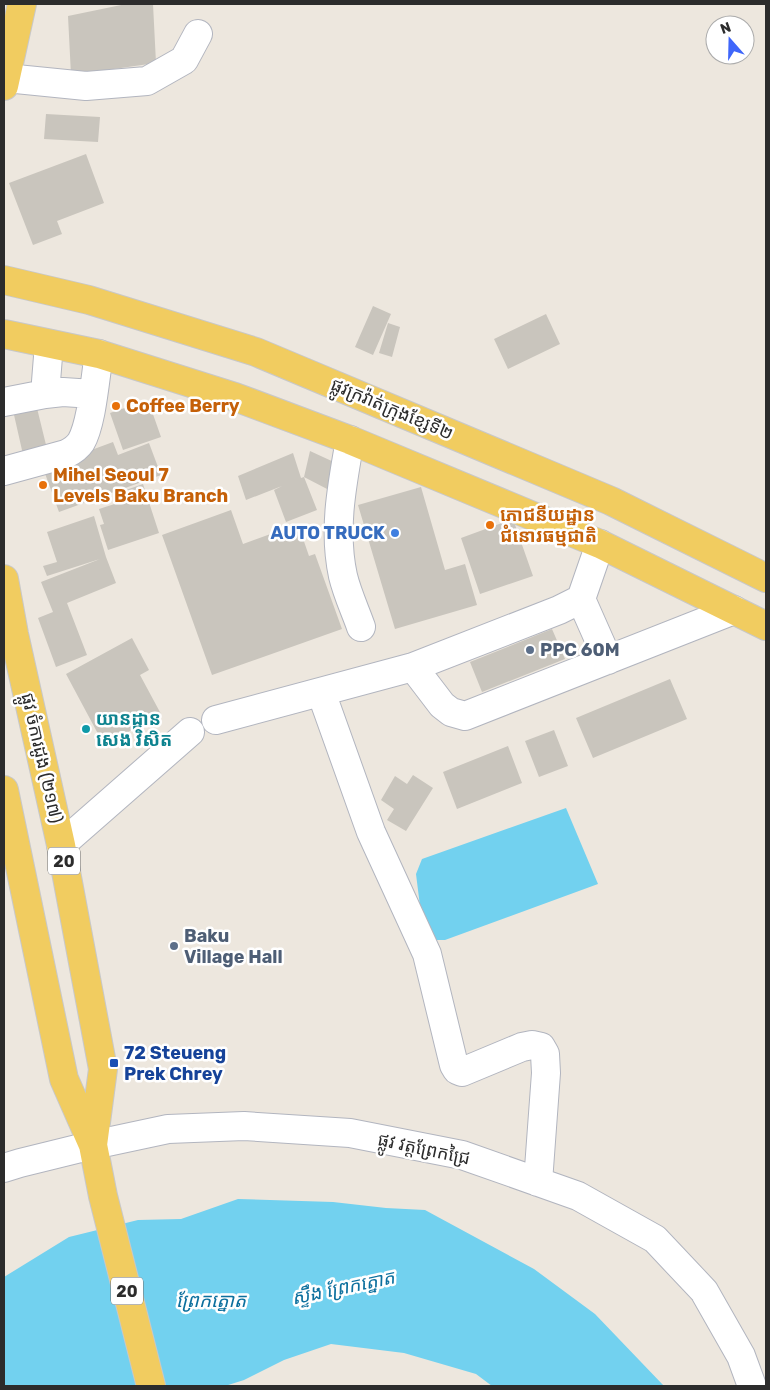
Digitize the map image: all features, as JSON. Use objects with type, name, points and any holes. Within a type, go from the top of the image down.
[{"type":"main road","points":[[5,82],[22,4]]},
{"type":"main road","name":"ផ្លូវក្រវ៉ាត់ក្រុងខ្សែទី២","points":[[4,280],[89,300],[256,352],[611,501],[766,578]]},
{"type":"main road","points":[[4,334],[100,354],[235,396],[350,440],[600,544],[766,626]]},
{"type":"main road","name":"ផ្លូវ ចំការដូង (២១៧)","points":[[4,579],[14,634],[61,845],[103,1069],[93,1145]]},
{"type":"main road","name":"ផ្លូវ ចំការដូង (២១៧)","points":[[4,790],[11,865],[64,1079],[93,1145],[103,1196],[151,1386]]},
{"type":"street","points":[[5,82],[86,86],[147,82],[184,60],[198,34]]},
{"type":"street","points":[[45,394],[49,344]]},
{"type":"street","points":[[4,471],[75,450],[87,428],[100,354]]},
{"type":"street","points":[[4,402],[63,392],[93,394]]},
{"type":"street","points":[[350,440],[340,499],[339,536],[343,576],[361,627]]},
{"type":"street","points":[[600,544],[581,599],[608,660]]},
{"type":"street","points":[[61,845],[190,732],[192,736],[200,741],[209,740],[217,729],[216,720],[413,667],[559,610],[581,599]]},
{"type":"street","points":[[413,667],[442,705],[451,712],[465,716],[734,610]]},
{"type":"street","points":[[321,692],[371,832],[427,954],[454,1065],[457,1070],[462,1072],[522,1047],[532,1045],[541,1047],[545,1054],[546,1072],[538,1182]]},
{"type":"street","name":"ផ្លូវ វត្តព្រែកជ្រៃ","points":[[4,1168],[168,1128],[244,1126],[350,1133],[462,1155],[578,1196],[655,1239],[704,1291],[740,1356],[752,1386]]},
{"type":"water","points":[[566,808],[598,884],[445,940],[432,940],[420,906],[416,874],[422,859]]},
{"type":"water","name":"ព្រែកត្នោត","points":[[238,1199],[333,1202],[425,1210],[534,1269],[595,1314],[664,1386],[492,1386],[476,1374],[404,1353],[331,1344],[284,1360],[244,1380],[225,1386],[4,1386],[4,1277],[69,1237],[138,1220],[181,1219]]},
{"type":"building","points":[[126,4],[153,4],[156,63],[71,75],[68,16]]},
{"type":"building","points":[[46,114],[100,117],[98,142],[44,139]]},
{"type":"building","points":[[86,154],[104,203],[57,221],[62,234],[33,245],[9,183]]},
{"type":"building","points":[[373,306],[391,314],[373,355],[355,347]]},
{"type":"building","points":[[546,314],[560,344],[508,369],[494,339]]},
{"type":"building","points":[[388,323],[400,327],[392,357],[379,353]]},
{"type":"building","points":[[35,400],[48,453],[24,459],[12,406]]},
{"type":"building","points":[[148,400],[161,437],[123,450],[110,413]]},
{"type":"building","points":[[113,442],[118,455],[149,443],[161,475],[59,512],[43,468]]},
{"type":"building","points":[[310,451],[336,463],[329,490],[304,477]]},
{"type":"building","points":[[293,453],[301,478],[304,477],[317,510],[286,522],[274,490],[282,486],[246,500],[238,476]]},
{"type":"building","points":[[143,484],[159,533],[108,550],[100,525],[104,524],[99,509],[130,499],[126,490]]},
{"type":"building","points":[[421,487],[445,570],[465,564],[477,605],[395,629],[358,505]]},
{"type":"building","points":[[231,510],[243,544],[298,524],[309,556],[315,554],[342,629],[212,675],[162,535]]},
{"type":"building","points":[[94,516],[116,583],[67,603],[87,655],[56,667],[38,618],[53,612],[41,582],[100,559],[47,576],[43,566],[57,562],[47,532]]},
{"type":"building","points":[[513,519],[533,576],[480,594],[461,538]]},
{"type":"building","points":[[552,629],[565,659],[482,692],[470,662]]},
{"type":"building","points":[[132,638],[149,670],[140,675],[161,714],[104,745],[66,674]]},
{"type":"building","points":[[670,679],[687,719],[593,758],[576,718]]},
{"type":"building","points":[[554,730],[568,766],[539,777],[525,741]]},
{"type":"building","points":[[508,746],[522,783],[457,809],[443,772]]},
{"type":"building","points":[[413,775],[433,788],[406,831],[387,820],[394,809],[381,800],[395,776],[407,784]]},
{"type":"place","name":"Coffee Berry","points":[[116,406]]},
{"type":"place","name":"Mihel Seoul 7 Levels Baku Branch","points":[[43,485]]},
{"type":"place","name":"ភោជនីយដ្ឋាន ជំនោរធម្មជាតិ","points":[[490,525]]},
{"type":"place","name":"AUTO TRUCK","points":[[395,533]]},
{"type":"place","name":"PPC 60M","points":[[530,650]]},
{"type":"place","name":"យានដ្ឋាន សេង វិសិត","points":[[86,729]]},
{"type":"place","name":"Baku Village Hall","points":[[174,946]]},
{"type":"place","name":"72 Steueng Prek Chrey","points":[[114,1063]]},
{"type":"water label","name":"ស្ទឹង ព្រែកត្នោត","points":[[343,1287]]}]
